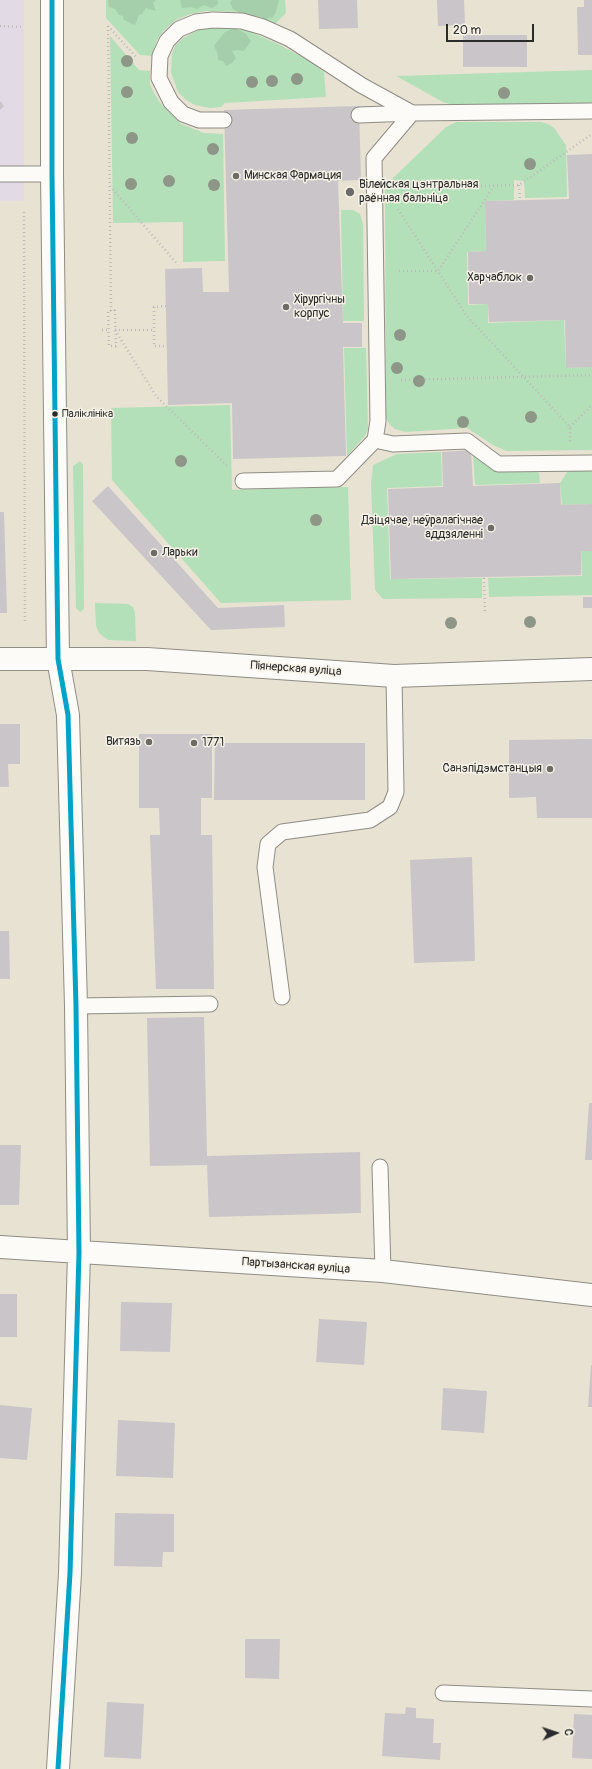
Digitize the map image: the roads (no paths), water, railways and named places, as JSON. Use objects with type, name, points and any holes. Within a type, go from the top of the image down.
[{"type":"street","points":[[52,0],[52,174],[58,659],[68,714],[76,1006],[79,1253],[70,1573],[58,1769]]},
{"type":"street","name":"Піянерская вуліца","points":[[0,659],[147,659],[394,676],[592,669]]},
{"type":"street","name":"Партызанская вуліца","points":[[0,1247],[383,1272],[592,1295]]},
{"type":"lane","points":[[224,120],[193,119],[180,112],[171,102],[160,84],[158,72],[162,50],[167,41],[184,26],[196,22],[213,20],[248,22],[281,35],[316,55],[361,85],[412,113]]},
{"type":"lane","points":[[359,115],[592,111]]},
{"type":"lane","points":[[243,481],[336,479],[375,440],[378,421],[378,380],[374,158],[412,113]]},
{"type":"lane","points":[[0,174],[52,174]]},
{"type":"lane","points":[[375,440],[393,444],[467,441],[498,464],[592,463]]},
{"type":"lane","points":[[282,997],[265,868],[268,844],[282,832],[370,820],[390,807],[396,792],[394,676]]},
{"type":"lane","points":[[76,1006],[210,1004]]},
{"type":"lane","points":[[380,1167],[383,1272]]},
{"type":"lane","points":[[443,1693],[592,1700]]},
{"type":"place","name":"Минская Фармация","points":[[236,176]]},
{"type":"place","name":"Вілейская цэнтральная раённая бальніца","points":[[350,192]]},
{"type":"place","name":"Харчаблок","points":[[530,278]]},
{"type":"place","name":"Хірургічны корпус","points":[[286,307]]},
{"type":"place","name":"Паліклініка","points":[[55,414]]},
{"type":"place","name":"Дзіцячае, неўралагічнае аддзяленні","points":[[491,528]]},
{"type":"place","name":"Ларьки","points":[[154,553]]},
{"type":"place","name":"Витязь","points":[[149,742]]},
{"type":"place","name":"1771","points":[[194,743]]},
{"type":"place","name":"Санэпідэмстанцыя","points":[[550,769]]}]
